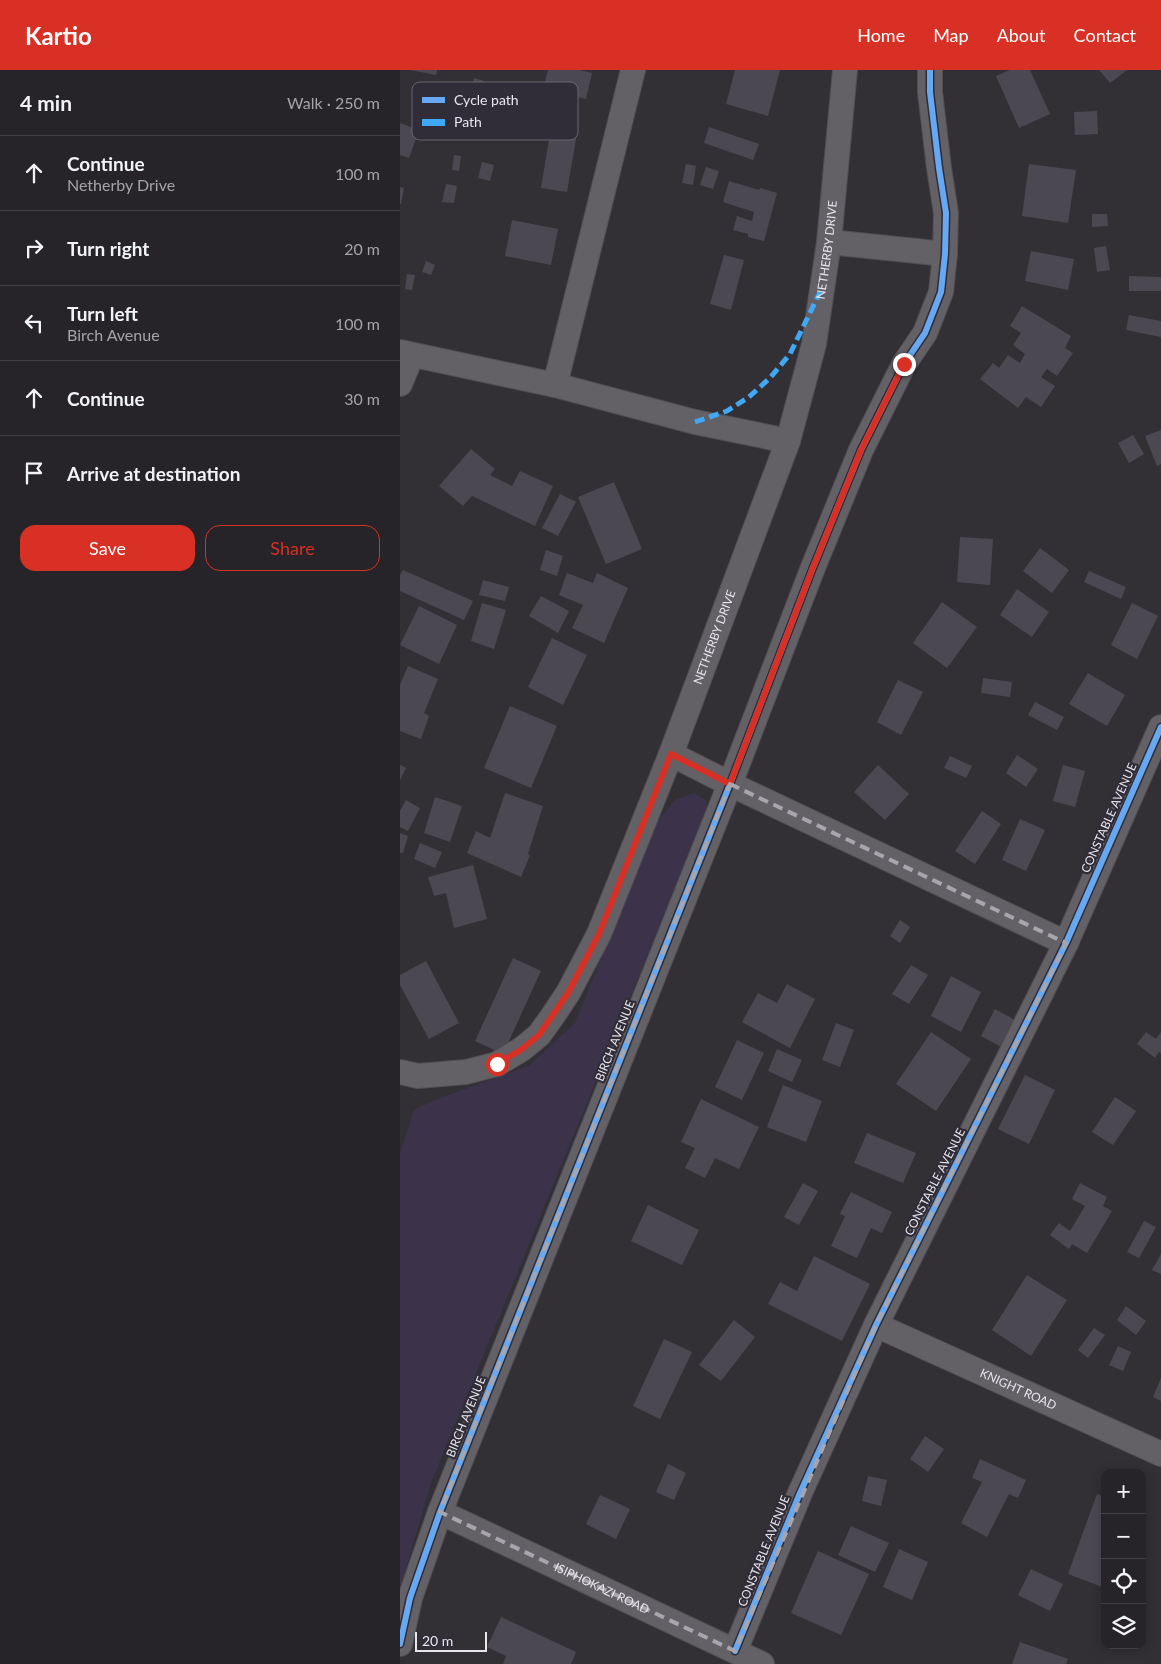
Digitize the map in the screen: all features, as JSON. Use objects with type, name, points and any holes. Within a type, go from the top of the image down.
[{"type":"street","points":[[556,385],[632,70]]},
{"type":"street","name":"NETHERBY DRIVE","points":[[400,1072],[418,1076],[474,1070],[497,1064],[522,1049],[539,1035],[568,993],[599,934],[671,754],[788,441],[814,344],[829,242],[845,70]]},
{"type":"street","name":"BIRCH AVENUE","points":[[400,1644],[410,1598],[440,1512],[730,784],[808,580],[861,450],[904,364],[925,333],[940,292],[945,254],[946,213],[931,101],[930,70]]},
{"type":"street","points":[[829,242],[945,254]]},
{"type":"street","points":[[400,384],[406,354],[556,385],[695,422],[788,441]]},
{"type":"street","name":"CONSTABLE AVENUE","points":[[735,1651],[800,1493],[876,1325],[1066,943],[1161,727]]},
{"type":"street","points":[[671,754],[730,784],[1066,943]]},
{"type":"street","name":"KNIGHT ROAD","points":[[876,1325],[1161,1454]]},
{"type":"street","name":"ISIPHOKAZI ROAD","points":[[440,1512],[762,1664]]},
{"type":"highlighted area","points":[[730,784],[1066,943],[876,1325],[735,1651],[440,1512]]},
{"type":"shaded area","points":[[694,793],[706,800],[707,810],[431,1483],[400,1588],[400,1153],[414,1110],[435,1100],[529,1066],[575,1023],[656,823],[675,800]]},
{"type":"building","points":[[410,70],[437,70],[436,75]]},
{"type":"building","points":[[548,70],[580,70],[592,73],[586,99],[578,97],[578,82],[545,82]]},
{"type":"building","points":[[735,70],[780,70],[768,116],[726,104]]},
{"type":"building","points":[[1010,70],[1030,70],[1050,114],[1019,128],[996,76]]},
{"type":"building","points":[[1099,70],[1127,70],[1110,83]]},
{"type":"building","points":[[474,78],[484,81],[484,82],[473,82]]},
{"type":"building","points":[[1097,111],[1098,134],[1075,135],[1074,112]]},
{"type":"building","points":[[400,123],[412,127],[412,140],[415,140],[409,158],[400,155]]},
{"type":"building","points":[[709,127],[759,144],[753,160],[704,143]]},
{"type":"building","points":[[549,140],[576,140],[567,192],[541,188]]},
{"type":"building","points":[[454,155],[461,156],[459,171],[452,170]]},
{"type":"building","points":[[482,162],[494,165],[490,181],[478,178]]},
{"type":"building","points":[[686,164],[696,166],[693,185],[682,183]]},
{"type":"building","points":[[1029,164],[1076,170],[1068,223],[1022,216]]},
{"type":"building","points":[[706,167],[719,171],[713,189],[700,185]]},
{"type":"building","points":[[729,181],[777,193],[764,241],[748,237],[748,234],[733,230],[737,216],[752,221],[754,212],[723,202]]},
{"type":"building","points":[[446,184],[457,186],[454,203],[442,202]]},
{"type":"building","points":[[400,187],[404,188],[401,204],[400,204]]},
{"type":"building","points":[[1092,214],[1107,214],[1108,226],[1092,227]]},
{"type":"building","points":[[512,220],[558,229],[551,265],[505,256]]},
{"type":"building","points":[[1106,246],[1110,270],[1097,272],[1094,248]]},
{"type":"building","points":[[1031,251],[1074,259],[1068,290],[1025,281]]},
{"type":"building","points":[[724,255],[744,260],[731,310],[710,304]]},
{"type":"building","points":[[426,261],[435,265],[431,275],[422,272]]},
{"type":"building","points":[[407,274],[415,275],[412,290],[405,289]]},
{"type":"building","points":[[1129,276],[1161,277],[1161,291],[1129,291]]},
{"type":"building","points":[[1022,306],[1071,336],[1065,348],[1073,353],[1057,376],[1047,369],[1041,377],[1055,386],[1041,407],[1026,397],[1018,408],[980,379],[993,363],[999,368],[1008,355],[1020,363],[1025,354],[1013,345],[1021,333],[1010,326]]},
{"type":"building","points":[[1129,315],[1161,321],[1161,337],[1126,330]]},
{"type":"building","points":[[1161,430],[1161,464],[1157,466],[1145,436]]},
{"type":"building","points":[[1133,435],[1144,454],[1129,463],[1118,443]]},
{"type":"building","points":[[471,449],[495,469],[490,475],[512,486],[520,471],[553,486],[535,526],[472,496],[463,506],[439,486]]},
{"type":"building","points":[[614,482],[642,549],[606,564],[578,497]]},
{"type":"building","points":[[560,494],[576,502],[558,536],[542,528]]},
{"type":"building","points":[[960,537],[993,539],[990,585],[957,582]]},
{"type":"building","points":[[1040,548],[1069,570],[1052,593],[1023,571]]},
{"type":"building","points":[[546,550],[563,556],[557,576],[540,570]]},
{"type":"building","points":[[403,570],[473,601],[464,620],[400,591],[400,575]]},
{"type":"building","points":[[1089,571],[1126,587],[1121,599],[1084,582]]},
{"type":"building","points":[[567,573],[593,583],[597,573],[628,588],[604,643],[572,628],[583,605],[559,595]]},
{"type":"building","points":[[483,580],[509,587],[505,601],[479,595]]},
{"type":"building","points":[[1017,589],[1049,612],[1032,637],[1000,615]]},
{"type":"building","points":[[541,596],[569,611],[558,633],[529,616]]},
{"type":"building","points":[[942,602],[977,627],[947,668],[913,643]]},
{"type":"building","points":[[482,603],[506,610],[494,649],[471,641]]},
{"type":"building","points":[[1132,603],[1158,616],[1137,659],[1111,645]]},
{"type":"building","points":[[419,606],[457,625],[439,664],[400,645]]},
{"type":"building","points":[[552,638],[587,655],[563,705],[528,687]]},
{"type":"building","points":[[408,666],[438,679],[424,713],[429,716],[421,739],[400,731],[400,685]]},
{"type":"building","points":[[1088,673],[1125,695],[1107,726],[1069,704]]},
{"type":"building","points":[[983,678],[1012,682],[1010,697],[981,693]]},
{"type":"building","points":[[898,680],[923,692],[901,735],[877,722]]},
{"type":"building","points":[[1035,702],[1064,717],[1057,730],[1028,715]]},
{"type":"building","points":[[510,706],[557,726],[531,788],[484,768]]},
{"type":"building","points":[[1017,755],[1038,769],[1026,787],[1006,773]]},
{"type":"building","points":[[950,756],[972,766],[966,778],[944,768]]},
{"type":"building","points":[[400,765],[406,768],[400,780]]},
{"type":"building","points":[[878,765],[909,794],[885,820],[854,792]]},
{"type":"building","points":[[1063,765],[1085,771],[1075,807],[1053,801]]},
{"type":"building","points":[[505,793],[543,806],[528,854],[530,855],[521,877],[467,853],[476,831],[490,838]]},
{"type":"building","points":[[435,797],[462,806],[450,842],[424,833]]},
{"type":"building","points":[[406,800],[420,808],[408,831],[400,827],[400,811]]},
{"type":"building","points":[[982,811],[1001,824],[975,864],[955,851]]},
{"type":"building","points":[[1020,819],[1045,830],[1026,871],[1002,860]]},
{"type":"building","points":[[400,833],[408,836],[403,853],[400,853]]},
{"type":"building","points":[[420,843],[442,852],[435,868],[414,859]]},
{"type":"building","points":[[473,865],[487,919],[454,928],[446,893],[434,896],[428,877]]},
{"type":"building","points":[[900,920],[910,927],[900,943],[890,936]]},
{"type":"building","points":[[513,958],[541,971],[503,1054],[475,1041]]},
{"type":"building","points":[[426,961],[459,1023],[429,1039],[400,985],[400,975]]},
{"type":"building","points":[[911,965],[928,975],[909,1004],[892,994]]},
{"type":"building","points":[[951,976],[981,992],[961,1032],[931,1016]]},
{"type":"building","points":[[787,984],[815,999],[790,1048],[742,1022],[758,993],[777,1003]]},
{"type":"building","points":[[995,1009],[1017,1021],[1003,1048],[981,1036]]},
{"type":"building","points":[[836,1023],[854,1030],[840,1067],[822,1060]]},
{"type":"building","points":[[931,1032],[971,1059],[936,1111],[896,1084]]},
{"type":"building","points":[[1146,1032],[1156,1039],[1161,1032],[1161,1053],[1159,1052],[1155,1058],[1137,1044]]},
{"type":"building","points":[[737,1040],[764,1053],[742,1100],[715,1087]]},
{"type":"building","points":[[777,1049],[802,1060],[792,1082],[768,1071]]},
{"type":"building","points":[[1025,1075],[1055,1090],[1029,1144],[998,1129]]},
{"type":"building","points":[[783,1085],[822,1101],[806,1142],[767,1127]]},
{"type":"building","points":[[1115,1097],[1136,1111],[1113,1145],[1092,1132]]},
{"type":"building","points":[[701,1099],[759,1127],[739,1169],[715,1158],[705,1178],[685,1168],[695,1148],[681,1142]]},
{"type":"building","points":[[867,1133],[916,1153],[903,1183],[854,1163]]},
{"type":"building","points":[[803,1183],[818,1191],[799,1225],[784,1217]]},
{"type":"building","points":[[1080,1183],[1107,1197],[1103,1206],[1112,1211],[1087,1253],[1072,1244],[1069,1249],[1050,1235],[1059,1223],[1070,1231],[1085,1206],[1072,1199]]},
{"type":"building","points":[[851,1192],[892,1212],[882,1233],[871,1228],[857,1258],[831,1246],[845,1216],[840,1214]]},
{"type":"building","points":[[648,1205],[699,1230],[682,1265],[631,1241]]},
{"type":"building","points":[[1144,1221],[1156,1227],[1139,1258],[1127,1252]]},
{"type":"building","points":[[1161,1254],[1161,1274],[1152,1270]]},
{"type":"building","points":[[814,1256],[870,1284],[842,1341],[768,1304],[780,1282],[797,1291]]},
{"type":"building","points":[[1027,1275],[1067,1300],[1031,1356],[992,1330]]},
{"type":"building","points":[[1126,1306],[1146,1321],[1136,1335],[1117,1320]]},
{"type":"building","points":[[734,1320],[755,1337],[721,1381],[699,1365]]},
{"type":"building","points":[[1094,1328],[1105,1335],[1088,1358],[1078,1350]]},
{"type":"building","points":[[664,1339],[692,1352],[660,1419],[633,1406]]},
{"type":"building","points":[[1118,1346],[1131,1352],[1123,1371],[1109,1365]]},
{"type":"building","points":[[1161,1378],[1161,1401],[1153,1397]]},
{"type":"building","points":[[925,1436],[944,1449],[928,1472],[910,1459]]},
{"type":"building","points":[[980,1459],[1026,1480],[1018,1498],[1009,1494],[987,1537],[961,1523],[982,1482],[972,1478]]},
{"type":"building","points":[[668,1464],[686,1473],[674,1500],[656,1492]]},
{"type":"building","points":[[868,1476],[887,1480],[881,1506],[862,1501]]},
{"type":"building","points":[[1097,1494],[1101,1496],[1101,1586],[1068,1574]]},
{"type":"building","points":[[600,1495],[630,1509],[616,1539],[586,1524]]},
{"type":"building","points":[[851,1526],[889,1543],[875,1572],[838,1555]]},
{"type":"building","points":[[899,1549],[928,1562],[912,1600],[883,1587]]},
{"type":"building","points":[[818,1551],[869,1574],[841,1635],[791,1613]]},
{"type":"building","points":[[1031,1569],[1063,1584],[1050,1611],[1018,1595]]},
{"type":"building","points":[[501,1617],[576,1652],[571,1664],[503,1664],[506,1656],[487,1647]]},
{"type":"building","points":[[1020,1642],[1068,1659],[1066,1664],[1012,1664]]},
{"type":"marked path","points":[[695,422],[727,411],[749,397],[770,378],[790,354],[820,292]]},
{"type":"cycle path","points":[[400,1644],[410,1598],[440,1512],[730,784],[812,570],[861,450],[904,364],[925,333],[941,292],[945,254],[946,213],[930,92],[930,70]]},
{"type":"cycle path","points":[[735,1651],[800,1493],[876,1325],[1066,943],[1161,727]]},
{"type":"route","points":[[497,1064],[522,1049],[539,1035],[568,993],[599,934],[671,754],[730,784],[812,570],[861,450],[904,364]]}]
